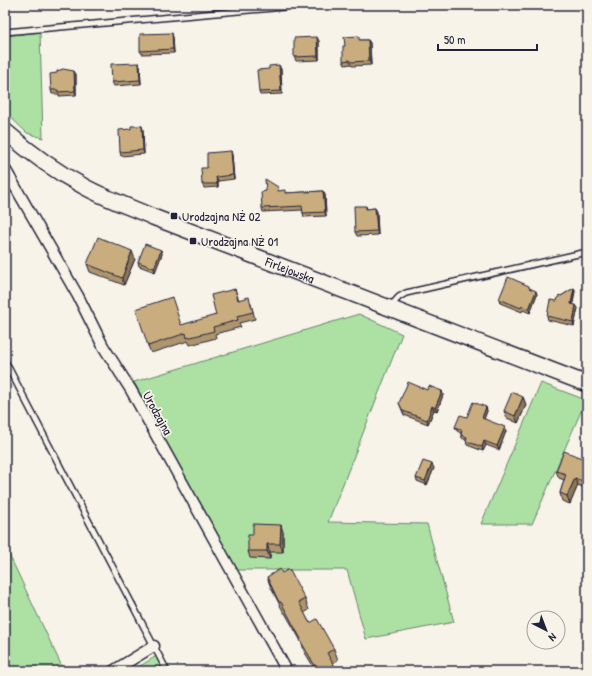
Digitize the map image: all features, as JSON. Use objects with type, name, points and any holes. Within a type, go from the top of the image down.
[{"type":"street","name":"Firlejowska","points":[[5,131],[54,169],[96,193],[153,217],[587,384]]},
{"type":"street","name":"Urodzajna","points":[[5,169],[78,296],[103,346],[131,390],[287,671]]},
{"type":"street","points":[[113,671],[154,646]]},
{"type":"lane","points":[[5,32],[284,7]]},
{"type":"lane","points":[[389,308],[394,301],[406,293],[587,252]]},
{"type":"lane","points":[[5,361],[167,671]]},
{"type":"green space","points":[[40,32],[43,138],[27,133],[5,112],[5,36]]},
{"type":"green space","points":[[359,314],[402,334],[328,522],[427,524],[454,622],[366,639],[347,570],[233,570],[134,382]]},
{"type":"green space","points":[[541,383],[586,400],[532,524],[481,524]]},
{"type":"green space","points":[[5,546],[64,671],[5,671]]},
{"type":"green space","points":[[158,655],[167,671],[132,671]]},
{"type":"building","points":[[172,33],[173,49],[140,51],[140,34]]},
{"type":"building","points":[[359,36],[359,40],[368,40],[369,61],[343,61],[343,46],[345,46],[344,37]]},
{"type":"building","points":[[317,37],[318,56],[294,57],[294,38]]},
{"type":"building","points":[[139,63],[140,80],[112,82],[111,64]]},
{"type":"building","points":[[279,65],[281,91],[259,92],[257,70],[269,69],[269,66]]},
{"type":"building","points":[[63,69],[74,71],[75,91],[58,92],[58,90],[51,90],[50,74],[57,73],[57,71]]},
{"type":"building","points":[[131,126],[142,126],[143,150],[120,152],[119,130],[131,129]]},
{"type":"building","points":[[231,151],[233,175],[216,177],[217,184],[202,184],[201,168],[207,168],[207,153]]},
{"type":"building","points":[[265,179],[278,187],[278,191],[285,190],[285,193],[323,191],[325,212],[303,213],[302,206],[262,208],[261,192],[266,191]]},
{"type":"building","points":[[354,206],[366,206],[366,209],[375,208],[377,231],[355,232]]},
{"type":"building","points":[[98,237],[132,251],[122,278],[87,264]]},
{"type":"building","points":[[145,244],[161,250],[154,268],[138,262]]},
{"type":"building","points":[[508,277],[529,286],[529,288],[536,291],[529,309],[522,306],[521,308],[499,299]]},
{"type":"building","points":[[574,288],[571,304],[576,305],[573,322],[547,316],[550,300],[557,301],[559,295],[561,296]]},
{"type":"building","points":[[235,289],[238,300],[249,297],[253,312],[237,316],[238,320],[213,327],[214,331],[187,338],[186,333],[148,346],[136,309],[172,297],[181,325],[216,315],[211,295]]},
{"type":"building","points":[[408,382],[427,390],[429,386],[442,391],[435,408],[432,406],[427,420],[403,411],[399,403]]},
{"type":"building","points":[[512,392],[523,397],[515,416],[504,411]]},
{"type":"building","points":[[473,402],[486,407],[482,418],[505,427],[497,446],[484,441],[482,447],[466,441],[467,437],[461,435],[462,430],[455,427],[460,415],[467,417]]},
{"type":"building","points":[[564,451],[587,460],[585,467],[587,467],[587,483],[575,478],[567,496],[560,493],[566,474],[556,471]]},
{"type":"building","points":[[423,461],[432,464],[425,481],[416,478]]},
{"type":"building","points":[[253,524],[281,525],[280,544],[267,544],[267,551],[248,551],[248,535],[253,535]]},
{"type":"building","points":[[280,569],[282,573],[289,569],[305,599],[299,602],[308,620],[310,623],[317,619],[334,649],[327,653],[337,671],[318,671],[300,640],[301,639],[281,602],[279,602],[267,577]]},
{"type":"place","name":"Urodzajna NŻ 02","points":[[174,216]]},
{"type":"place","name":"Urodzajna NŻ 01","points":[[193,241]]}]
